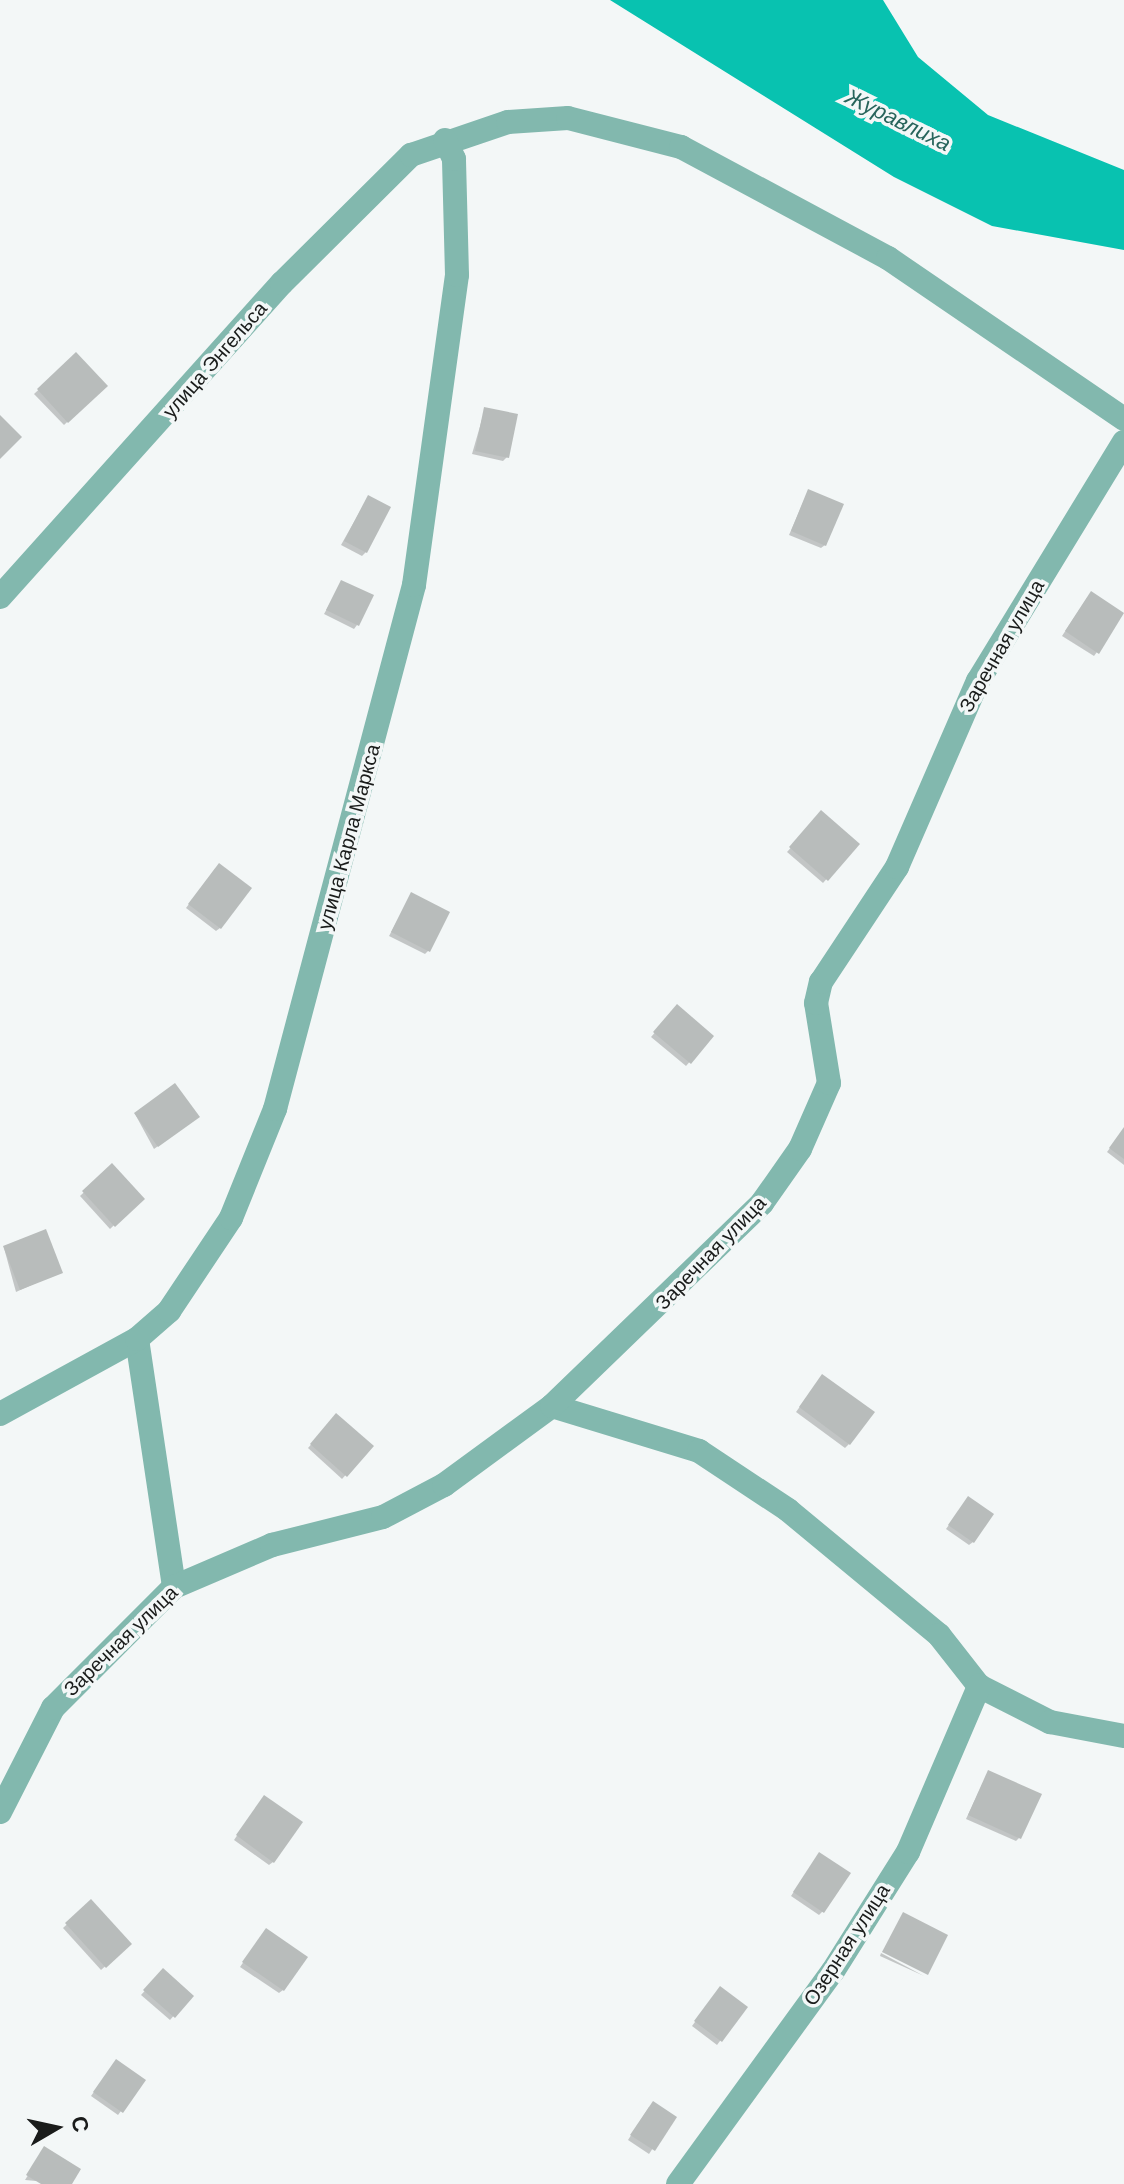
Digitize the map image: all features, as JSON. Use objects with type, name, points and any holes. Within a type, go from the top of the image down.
[{"type":"street","name":"улица Энгельса","points":[[0,597],[282,283],[411,155],[445,140],[508,122],[568,118],[681,147],[888,258],[1124,419]]},
{"type":"street","name":"улица Карла Маркса","points":[[0,1414],[137,1339],[205,1267],[231,1218],[275,1109],[357,810],[414,585],[450,370],[457,275],[454,159],[445,140]]},
{"type":"street","name":"Заречная улица","points":[[0,1812],[53,1708],[174,1587],[272,1545],[383,1517],[444,1485],[552,1406],[751,1214],[800,1149],[829,1083],[816,1003],[821,982],[897,867],[978,681],[1124,442]]},
{"type":"street","points":[[137,1339],[174,1587]]},
{"type":"street","points":[[552,1406],[699,1451],[788,1510],[939,1635],[979,1686],[1050,1722],[1124,1736]]},
{"type":"street","name":"Озерная улица","points":[[678,2184],[833,1971],[908,1852],[979,1686]]},
{"type":"water","name":"Журавлиха","points":[[610,0],[883,0],[918,57],[988,115],[1124,170],[1124,250],[992,226],[894,177]]},
{"type":"building","points":[[76,352],[108,386],[68,423],[37,389]]},
{"type":"building","points":[[484,407],[518,414],[509,458],[475,451]]},
{"type":"building","points":[[0,415],[22,437],[0,459]]},
{"type":"building","points":[[808,489],[844,504],[826,546],[791,531]]},
{"type":"building","points":[[368,495],[391,507],[367,553],[344,541]]},
{"type":"building","points":[[341,580],[374,595],[359,626],[326,610]]},
{"type":"building","points":[[1091,591],[1124,613],[1099,654],[1065,631]]},
{"type":"building","points":[[821,810],[860,844],[828,881],[789,847]]},
{"type":"building","points":[[219,863],[252,888],[221,929],[188,904]]},
{"type":"building","points":[[411,892],[450,912],[430,952],[391,932]]},
{"type":"building","points":[[677,1004],[714,1036],[691,1064],[653,1032]]},
{"type":"building","points":[[175,1083],[200,1117],[158,1147],[134,1113]]},
{"type":"building","points":[[1124,1127],[1124,1159],[1109,1148]]},
{"type":"building","points":[[112,1163],[145,1199],[115,1227],[82,1191]]},
{"type":"building","points":[[46,1229],[63,1273],[20,1290],[3,1246]]},
{"type":"building","points":[[822,1374],[875,1412],[850,1445],[799,1407]]},
{"type":"building","points":[[336,1413],[374,1446],[347,1477],[310,1444]]},
{"type":"building","points":[[968,1496],[994,1514],[974,1543],[948,1525]]},
{"type":"building","points":[[988,1770],[1042,1794],[1021,1839],[968,1815]]},
{"type":"building","points":[[264,1795],[303,1822],[274,1863],[236,1835]]},
{"type":"building","points":[[819,1852],[851,1873],[824,1913],[793,1892]]},
{"type":"building","points":[[91,1899],[132,1944],[106,1968],[65,1923]]},
{"type":"building","points":[[903,1912],[948,1935],[928,1975],[882,1952]]},
{"type":"building","points":[[266,1928],[308,1957],[284,1991],[242,1962]]},
{"type":"building","points":[[163,1968],[194,1996],[175,2018],[143,1990]]},
{"type":"building","points":[[720,1986],[748,2007],[722,2042],[694,2021]]},
{"type":"building","points":[[116,2059],[146,2080],[123,2113],[93,2092]]},
{"type":"building","points":[[653,2101],[677,2117],[655,2151],[630,2135]]},
{"type":"building","points":[[44,2146],[81,2169],[72,2184],[41,2184],[26,2175]]}]
